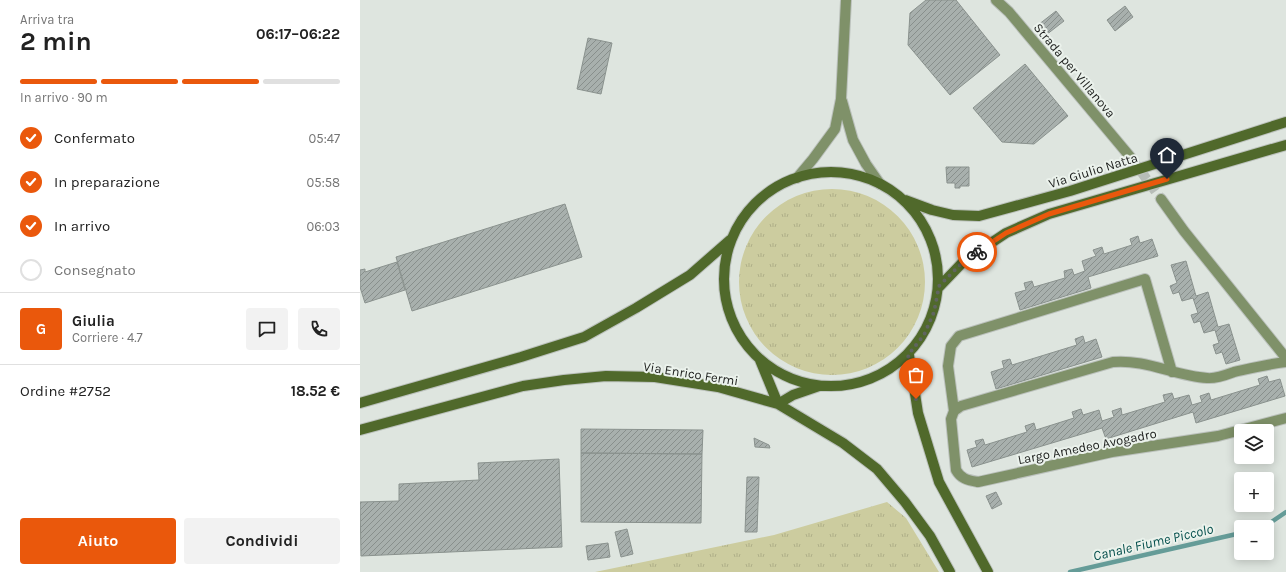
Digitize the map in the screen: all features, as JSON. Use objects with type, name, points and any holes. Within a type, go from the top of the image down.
[{"type":"main road","name":"Via Giulio Natta","points":[[905,200],[932,210],[953,215],[979,216],[1070,191],[1286,122]]},
{"type":"main road","points":[[939,286],[964,261],[1006,233],[1049,214],[1286,145]]},
{"type":"main road","points":[[759,360],[787,378],[819,386],[851,385],[882,374],[908,355],[924,335],[934,312],[939,286],[936,255],[924,226],[905,200],[874,180],[838,172],[804,175],[773,188],[747,211],[730,240],[723,272],[726,304],[738,335],[759,360],[778,404],[793,395],[819,386]]},
{"type":"main road","points":[[360,402],[521,357],[584,337],[636,308],[690,275],[730,240]]},
{"type":"main road","points":[[908,355],[918,413],[940,482],[988,572]]},
{"type":"main road","name":"Via Enrico Fermi","points":[[360,430],[523,386],[564,380],[606,376],[655,377],[718,387],[778,404],[843,443],[877,469],[905,502],[930,536],[950,572]]},
{"type":"street","points":[[797,178],[835,129],[841,99],[846,0]]},
{"type":"street","name":"Strada per Villanova","points":[[996,0],[1009,12],[1132,159]]},
{"type":"street","points":[[841,99],[853,140],[866,164],[880,184]]},
{"type":"street","points":[[1161,199],[1189,237],[1286,358]]},
{"type":"street","name":"Largo Amedeo Avogadro","points":[[1172,372],[1145,279],[959,336],[951,346],[948,366],[954,411],[951,419],[956,470],[959,476],[978,482],[1112,452],[1218,436],[1286,418]]},
{"type":"street","points":[[954,411],[961,406],[1113,362],[1124,361],[1141,363],[1172,372],[1210,379],[1264,365],[1286,362]]},
{"type":"green space","points":[[832,189],[850,191],[867,196],[876,200],[898,216],[914,238],[918,247],[923,264],[925,282],[923,300],[918,317],[914,326],[898,348],[876,364],[867,368],[850,373],[832,375],[814,373],[797,368],[788,364],[766,348],[750,326],[746,317],[741,300],[739,282],[741,264],[746,247],[750,238],[766,216],[788,200],[797,196],[814,191]]},
{"type":"green space","points":[[887,502],[906,518],[939,572],[595,572],[774,535]]},
{"type":"building","points":[[926,0],[956,0],[1000,55],[950,95],[908,45],[910,13]]},
{"type":"building","points":[[1125,6],[1133,17],[1115,31],[1107,20]]},
{"type":"building","points":[[1056,11],[1064,21],[1046,35],[1038,25]]},
{"type":"building","points":[[588,38],[612,43],[601,94],[577,89]]},
{"type":"building","points":[[1025,64],[1068,116],[1034,144],[1002,142],[973,108]]},
{"type":"building","points":[[946,167],[969,167],[969,186],[960,186],[960,188],[955,188],[955,183],[947,183]]},
{"type":"building","points":[[565,204],[582,257],[412,311],[396,257]]},
{"type":"building","points":[[1138,236],[1140,243],[1152,239],[1158,256],[1088,277],[1091,288],[1020,310],[1015,293],[1026,290],[1024,283],[1032,281],[1034,287],[1065,278],[1064,271],[1072,269],[1074,275],[1085,271],[1082,261],[1096,256],[1093,250],[1102,247],[1104,254],[1132,245],[1130,239]]},
{"type":"building","points":[[1186,261],[1196,296],[1208,292],[1218,327],[1229,324],[1240,360],[1226,364],[1222,352],[1216,354],[1213,345],[1219,343],[1215,330],[1204,333],[1200,321],[1194,323],[1191,315],[1198,313],[1193,298],[1182,301],[1179,292],[1173,294],[1170,286],[1177,283],[1171,265]]},
{"type":"building","points":[[397,262],[405,290],[365,303],[360,287],[360,270],[365,269],[365,272]]},
{"type":"building","points":[[1083,336],[1085,343],[1096,339],[1102,357],[996,389],[991,372],[1004,368],[1002,361],[1010,359],[1012,365],[1077,345],[1075,339]]},
{"type":"building","points":[[1267,376],[1269,382],[1280,379],[1285,396],[1196,423],[1193,412],[1106,439],[1102,428],[972,467],[967,450],[977,447],[975,441],[983,439],[985,445],[1027,432],[1025,426],[1034,423],[1036,430],[1074,418],[1072,412],[1081,409],[1083,415],[1099,410],[1102,421],[1114,417],[1112,411],[1121,408],[1122,415],[1165,402],[1163,395],[1172,393],[1174,399],[1189,395],[1192,405],[1202,402],[1200,396],[1209,393],[1211,400],[1260,385],[1258,379]]},
{"type":"building","points":[[581,429],[703,430],[702,454],[581,453]]},
{"type":"building","points":[[754,438],[769,445],[770,448],[755,447]]},
{"type":"building","points":[[581,453],[702,454],[701,523],[581,522]]},
{"type":"building","points":[[559,459],[562,547],[361,556],[360,502],[399,501],[399,484],[479,480],[478,463]]},
{"type":"building","points":[[747,477],[759,477],[757,532],[745,532]]},
{"type":"building","points":[[996,492],[1002,504],[992,509],[986,496]]},
{"type":"building","points":[[627,529],[633,554],[621,557],[615,532]]},
{"type":"building","points":[[608,543],[610,557],[588,560],[586,546]]},
{"type":"waterway","name":"Canale Fiume Piccolo","points":[[1274,520],[1286,512]]},
{"type":"waterway","name":"Canale Fiume Piccolo","points":[[1070,572],[1234,535]]},
{"type":"tunnel","points":[[1132,159],[1161,199]]},
{"type":"way so far","points":[[916,399],[908,355],[924,335],[934,312],[939,286],[964,261],[977,252]]},
{"type":"route","points":[[977,252],[1006,233],[1049,214],[1167,179]]}]
